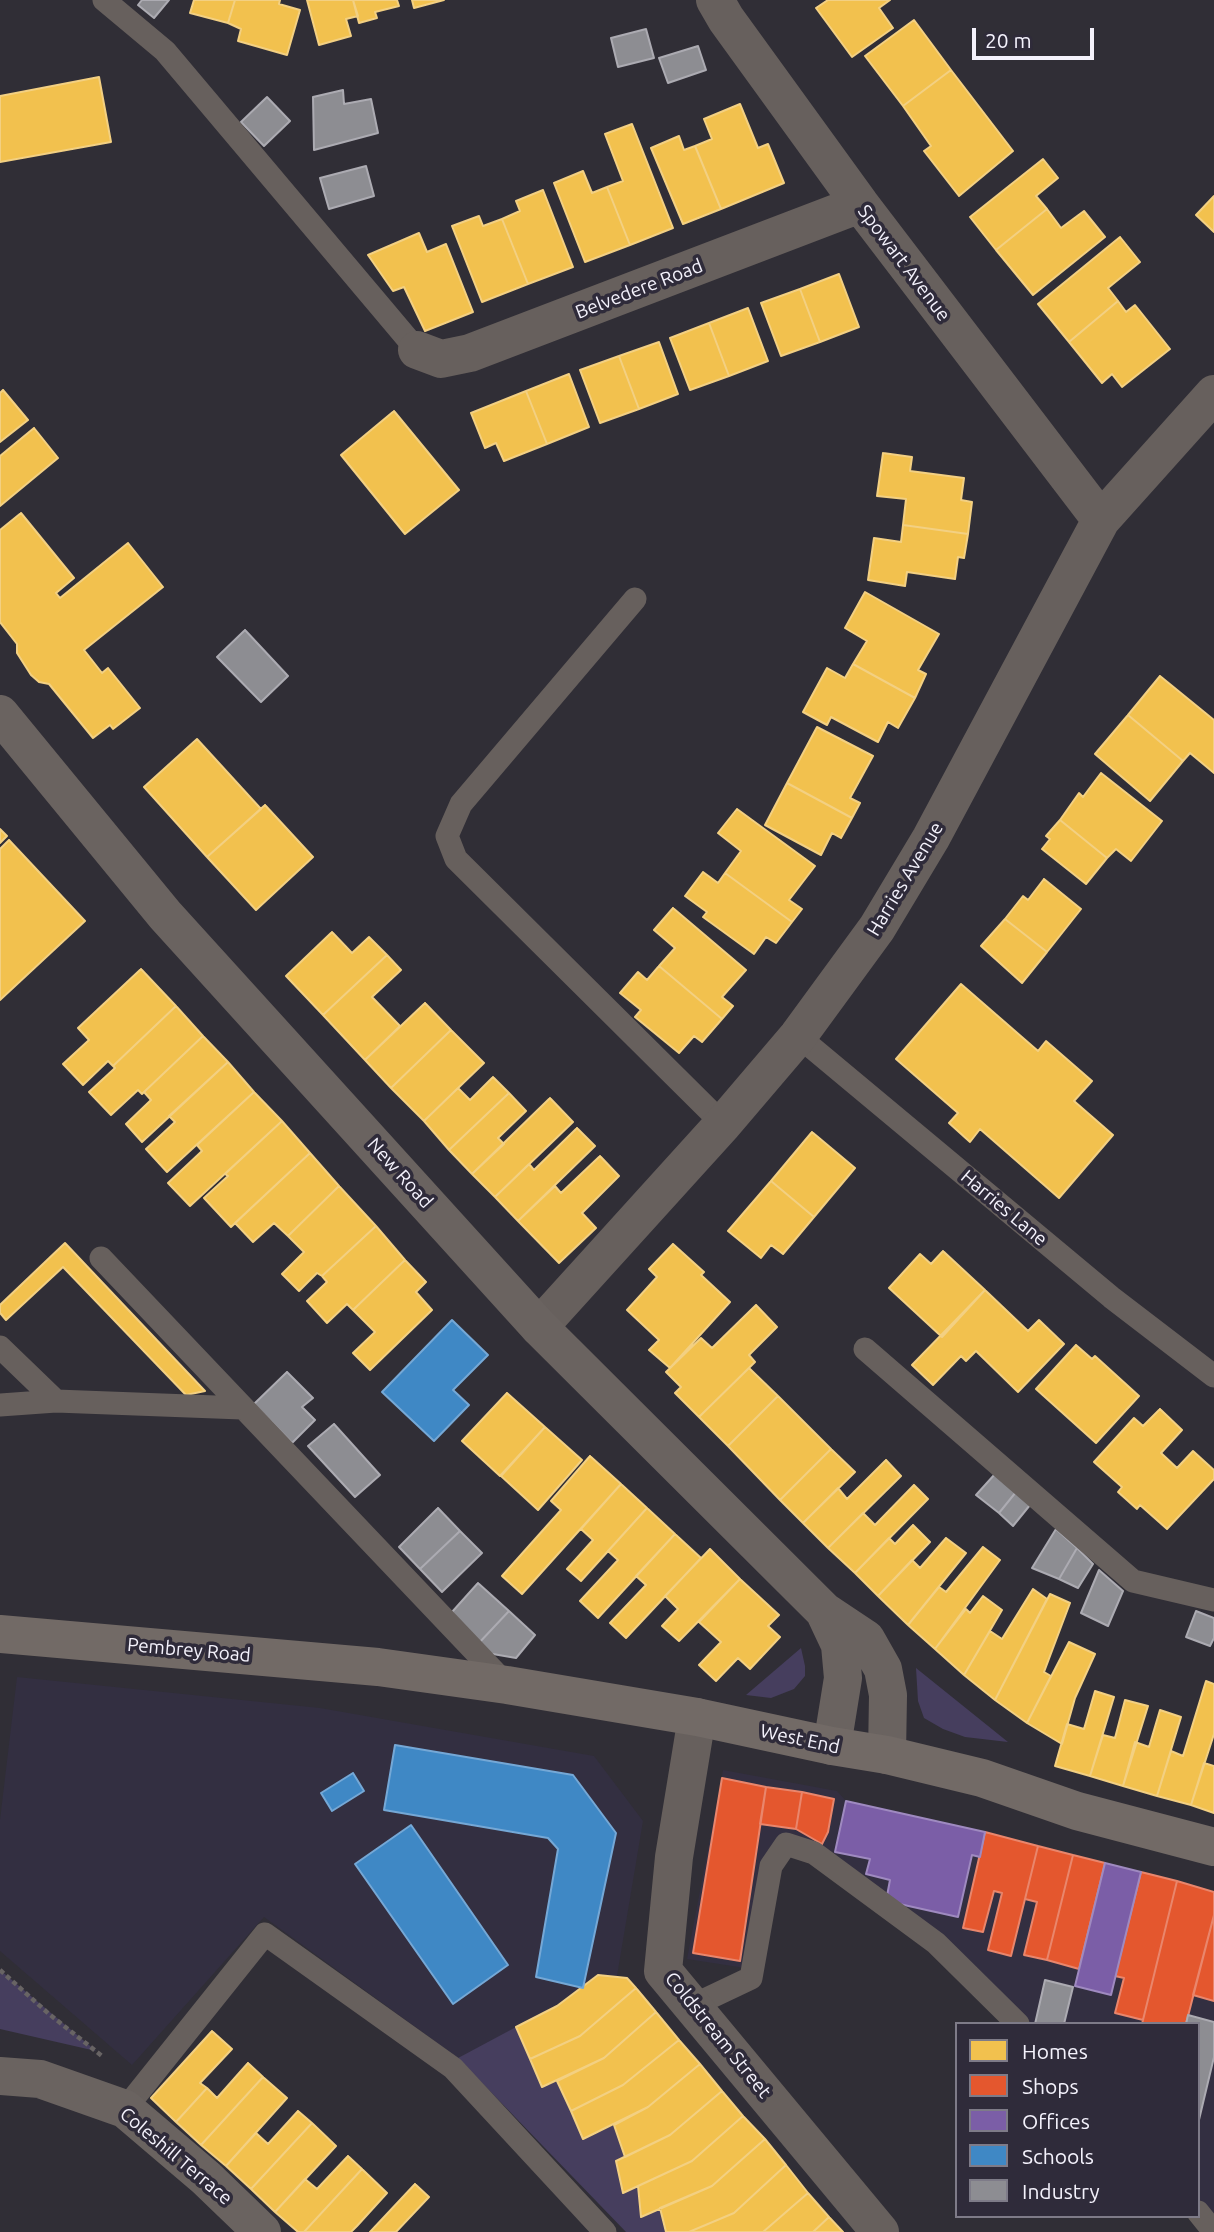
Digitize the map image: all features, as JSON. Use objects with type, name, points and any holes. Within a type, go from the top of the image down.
[{"type":"main road","name":"New Road","points":[[0,714],[165,915],[539,1327],[824,1611],[866,1639],[883,1670],[888,1695],[887,1755]]},
{"type":"main road","name":"New Road","points":[[824,1611],[840,1645],[843,1678],[832,1746]]},
{"type":"main road","name":"Pembrey Road","points":[[0,1634],[378,1667]]},
{"type":"main road","name":"West End","points":[[378,1667],[507,1685],[697,1717],[887,1755],[982,1778],[1077,1811],[1214,1847]]},
{"type":"main road","name":"Coleshill Terrace","points":[[0,2076],[40,2079],[133,2098],[206,2178],[262,2232]]},
{"type":"street","name":"Spowart Avenue","points":[[715,0],[860,204],[1101,520]]},
{"type":"street","name":"Belvedere Road","points":[[416,350],[441,359],[470,353],[860,204]]},
{"type":"street","name":"Harries Avenue","points":[[539,1327],[723,1124],[798,1036],[877,928],[931,838],[1101,520],[1214,394]]},
{"type":"street","name":"Coldstream Street","points":[[697,1717],[674,1857],[663,1971],[880,2232]]},
{"type":"lane","points":[[104,0],[165,51],[416,350]]},
{"type":"lane","points":[[635,599],[461,804],[447,836],[456,859],[723,1124]]},
{"type":"lane","name":"Harries Lane","points":[[798,1036],[1111,1297],[1214,1376]]},
{"type":"lane","points":[[101,1258],[507,1685]]},
{"type":"lane","points":[[0,1347],[56,1401]]},
{"type":"lane","points":[[865,1349],[1133,1581],[1214,1600]]},
{"type":"lane","points":[[0,1405],[56,1401],[242,1408]]},
{"type":"lane","points":[[692,2006],[751,1978],[771,1866],[786,1844],[814,1853],[936,1943],[1016,2022]]},
{"type":"lane","points":[[133,2098],[265,1934],[453,2068],[606,2232]]},
{"type":"lane","points":[[1200,2214],[1214,2232]]},
{"type":"path","points":[[0,1970],[49,2014],[133,2098]]},
{"type":"shaded area","points":[[801,1648],[805,1676],[794,1689],[771,1698],[746,1695]]},
{"type":"shaded area","points":[[916,1668],[1008,1742],[965,1737],[924,1718],[918,1701]]},
{"type":"shaded area","points":[[17,1677],[320,1708],[594,1756],[643,1821],[617,1976],[598,1975],[557,2006],[458,2058],[264,1917],[132,2065],[0,1951],[0,1820]]},
{"type":"shaded area","points":[[723,1770],[837,1791],[846,1801],[985,1832],[1214,1892],[1214,2220],[1200,2201],[1200,2022],[1030,2022],[941,1936],[781,1836],[745,1968],[687,1959]]},
{"type":"shaded area","points":[[0,1970],[96,2051],[0,2029]]},
{"type":"shaded area","points":[[516,2027],[542,2087],[557,2081],[583,2139],[614,2125],[638,2186],[641,2217],[660,2208],[666,2232],[626,2232],[458,2058]]},
{"type":"building: Homes","points":[[194,0],[235,0],[228,23],[190,13]]},
{"type":"building: Homes","points":[[235,0],[280,0],[279,4],[300,10],[287,55],[238,41],[241,29],[228,23]]},
{"type":"building: Homes","points":[[307,0],[353,0],[358,16],[346,19],[351,36],[319,45]]},
{"type":"building: Homes","points":[[353,0],[397,0],[399,6],[375,12],[377,18],[359,23]]},
{"type":"building: Homes","points":[[412,0],[444,0],[414,8]]},
{"type":"building: Homes","points":[[828,0],[890,0],[879,8],[893,28],[852,57],[816,8]]},
{"type":"building: Homes","points":[[914,20],[951,70],[903,106],[865,56]]},
{"type":"building: Homes","points":[[951,70],[1013,151],[959,196],[924,151],[931,146],[903,106]]},
{"type":"building: Homes","points":[[99,77],[111,142],[0,162],[0,96]]},
{"type":"building: Homes","points":[[740,104],[758,148],[768,144],[784,183],[721,209],[695,146],[712,139],[704,119]]},
{"type":"building: Homes","points":[[632,124],[673,228],[630,245],[607,187],[623,181],[605,134]]},
{"type":"building: Homes","points":[[679,136],[684,150],[695,146],[721,209],[683,224],[651,148]]},
{"type":"building: Homes","points":[[1043,159],[1058,178],[1036,196],[1047,209],[996,250],[970,217]]},
{"type":"building: Homes","points":[[583,171],[592,193],[607,187],[630,245],[585,262],[554,183]]},
{"type":"building: Homes","points":[[543,190],[573,267],[528,284],[502,219],[520,211],[516,201]]},
{"type":"building: Homes","points":[[1214,196],[1214,232],[1196,215]]},
{"type":"building: Homes","points":[[1047,209],[1061,228],[1084,211],[1105,237],[1033,295],[996,250]]},
{"type":"building: Homes","points":[[479,216],[483,226],[502,219],[528,284],[482,302],[452,226]]},
{"type":"building: Homes","points":[[419,233],[427,252],[446,244],[473,312],[425,331],[404,287],[393,291],[368,255]]},
{"type":"building: Homes","points":[[1120,237],[1140,262],[1108,288],[1118,301],[1069,342],[1038,304]]},
{"type":"building: Homes","points":[[839,274],[859,327],[820,342],[800,289]]},
{"type":"building: Homes","points":[[800,289],[820,342],[781,356],[761,303]]},
{"type":"building: Homes","points":[[1118,301],[1126,312],[1135,305],[1170,349],[1122,387],[1112,374],[1102,383],[1069,342]]},
{"type":"building: Homes","points":[[748,308],[768,361],[729,376],[709,323]]},
{"type":"building: Homes","points":[[709,323],[729,376],[690,390],[670,338]]},
{"type":"building: Homes","points":[[659,342],[678,394],[639,409],[619,356]]},
{"type":"building: Homes","points":[[619,356],[639,409],[600,423],[580,370]]},
{"type":"building: Homes","points":[[569,374],[589,427],[547,444],[526,391]]},
{"type":"building: Homes","points":[[3,390],[28,420],[0,442],[0,393]]},
{"type":"building: Homes","points":[[526,391],[547,444],[504,461],[496,443],[485,448],[471,413]]},
{"type":"building: Homes","points":[[394,411],[459,490],[405,534],[341,455]]},
{"type":"building: Homes","points":[[34,428],[58,458],[0,506],[0,456]]},
{"type":"building: Homes","points":[[883,453],[912,457],[910,471],[964,478],[961,500],[972,502],[968,534],[903,525],[906,499],[877,496]]},
{"type":"building: Homes","points":[[21,513],[74,578],[56,593],[60,598],[128,543],[163,587],[84,650],[102,673],[108,668],[140,708],[113,729],[110,725],[93,738],[49,684],[39,682],[31,675],[17,653],[17,644],[0,622],[0,530]]},
{"type":"building: Homes","points":[[903,525],[968,534],[964,558],[958,557],[955,579],[907,572],[905,586],[868,580],[874,538],[901,542]]},
{"type":"building: Homes","points":[[865,592],[939,634],[918,670],[926,674],[915,698],[853,664],[867,641],[845,628]]},
{"type":"building: Homes","points":[[853,664],[915,698],[898,728],[888,722],[878,742],[831,717],[827,725],[803,712],[827,668],[845,678]]},
{"type":"building: Homes","points":[[1160,676],[1214,720],[1214,773],[1190,753],[1183,761],[1128,715]]},
{"type":"building: Homes","points":[[1128,715],[1183,761],[1150,801],[1095,754]]},
{"type":"building: Homes","points":[[817,727],[873,756],[850,798],[860,803],[852,818],[787,783]]},
{"type":"building: Homes","points":[[197,739],[261,809],[207,857],[144,787]]},
{"type":"building: Homes","points":[[1101,773],[1162,821],[1131,861],[1116,849],[1107,858],[1060,820],[1079,793],[1083,797]]},
{"type":"building: Homes","points":[[787,783],[852,818],[841,838],[832,833],[821,855],[765,825]]},
{"type":"building: Homes","points":[[265,805],[313,857],[256,910],[207,857]]},
{"type":"building: Homes","points":[[737,809],[815,866],[789,900],[802,909],[792,922],[725,873],[741,851],[718,833]]},
{"type":"building: Homes","points":[[1060,820],[1107,858],[1086,884],[1042,849],[1050,839],[1046,836]]},
{"type":"building: Homes","points":[[0,829],[7,836],[0,843]]},
{"type":"building: Homes","points":[[9,840],[85,921],[0,1000],[0,849]]},
{"type":"building: Homes","points":[[703,872],[718,883],[725,873],[792,922],[776,943],[766,937],[754,954],[703,917],[707,912],[685,896]]},
{"type":"building: Homes","points":[[1044,879],[1081,909],[1047,952],[1005,919],[1023,896],[1028,900]]},
{"type":"building: Homes","points":[[673,908],[746,970],[722,997],[733,1006],[722,1019],[659,966],[675,948],[654,930]]},
{"type":"building: Homes","points":[[1005,919],[1047,952],[1022,983],[981,946]]},
{"type":"building: Homes","points":[[332,932],[352,953],[369,937],[387,955],[323,1015],[286,976]]},
{"type":"building: Homes","points":[[387,955],[401,970],[372,997],[400,1026],[365,1060],[323,1015]]},
{"type":"building: Homes","points":[[659,966],[722,1019],[702,1042],[694,1036],[679,1053],[635,1017],[641,1010],[620,993],[638,972],[647,980]]},
{"type":"building: Homes","points":[[141,969],[176,1006],[113,1066],[108,1061],[83,1085],[63,1064],[89,1040],[78,1028]]},
{"type":"building: Homes","points":[[961,984],[1038,1051],[1046,1041],[1092,1081],[1074,1101],[1113,1135],[1059,1198],[980,1129],[970,1142],[949,1123],[958,1113],[896,1059]]},
{"type":"building: Homes","points":[[425,1003],[451,1030],[391,1088],[365,1060]]},
{"type":"building: Homes","points":[[176,1006],[203,1036],[142,1094],[138,1090],[111,1115],[89,1092]]},
{"type":"building: Homes","points":[[451,1030],[484,1063],[424,1121],[391,1088]]},
{"type":"building: Homes","points":[[203,1036],[228,1062],[142,1142],[126,1124],[151,1100],[144,1092]]},
{"type":"building: Homes","points":[[228,1062],[254,1092],[167,1172],[146,1149],[175,1122],[169,1116]]},
{"type":"building: Homes","points":[[493,1077],[509,1093],[449,1150],[424,1121],[458,1088],[470,1100]]},
{"type":"building: Homes","points":[[254,1092],[282,1121],[190,1206],[168,1183],[202,1151],[197,1145]]},
{"type":"building: Homes","points":[[509,1093],[526,1111],[498,1138],[504,1144],[472,1174],[449,1150]]},
{"type":"building: Homes","points":[[550,1098],[573,1122],[495,1197],[472,1174]]},
{"type":"building: Homes","points":[[282,1121],[310,1153],[231,1227],[204,1198],[228,1176],[225,1174]]},
{"type":"building: Homes","points":[[577,1128],[595,1146],[518,1221],[495,1197],[529,1164],[534,1170]]},
{"type":"building: Homes","points":[[812,1132],[855,1168],[814,1217],[771,1181]]},
{"type":"building: Homes","points":[[310,1153],[339,1186],[288,1236],[274,1223],[253,1242],[235,1223]]},
{"type":"building: Homes","points":[[600,1156],[619,1176],[582,1213],[596,1228],[559,1263],[518,1221],[555,1186],[561,1193]]},
{"type":"building: Homes","points":[[771,1181],[814,1217],[783,1254],[771,1245],[761,1258],[728,1231]]},
{"type":"building: Homes","points":[[339,1186],[376,1226],[322,1276],[317,1273],[299,1291],[282,1274],[304,1252],[288,1236]]},
{"type":"building: Homes","points":[[376,1226],[405,1260],[353,1310],[347,1304],[327,1323],[307,1301],[327,1282],[322,1276]]},
{"type":"building: Homes","points":[[65,1243],[205,1391],[186,1395],[63,1267],[6,1320],[0,1313],[0,1305]]},
{"type":"building: Homes","points":[[673,1244],[704,1272],[701,1275],[730,1302],[670,1368],[649,1350],[659,1340],[627,1310],[657,1277],[649,1269]]},
{"type":"building: Homes","points":[[943,1251],[985,1290],[942,1337],[889,1288],[920,1254],[931,1264]]},
{"type":"building: Homes","points":[[405,1260],[426,1282],[416,1292],[432,1310],[370,1370],[353,1353],[375,1332],[353,1310]]},
{"type":"building: Homes","points":[[985,1290],[1028,1331],[1039,1320],[1064,1344],[1018,1392],[976,1351],[966,1361],[961,1356],[933,1385],[912,1365]]},
{"type":"building: Homes","points":[[756,1305],[777,1327],[749,1355],[755,1362],[699,1417],[675,1393],[681,1387],[666,1372],[701,1338],[712,1348]]},
{"type":"building: Homes","points":[[1076,1345],[1092,1359],[1095,1356],[1139,1396],[1096,1443],[1036,1389]]},
{"type":"building: Homes","points":[[749,1368],[778,1396],[728,1446],[699,1417]]},
{"type":"building: Homes","points":[[507,1393],[545,1427],[500,1476],[462,1441]]},
{"type":"building: Homes","points":[[778,1396],[831,1449],[780,1500],[728,1446]]},
{"type":"building: Homes","points":[[1160,1409],[1182,1430],[1161,1453],[1177,1468],[1193,1451],[1214,1470],[1214,1479],[1167,1529],[1140,1505],[1137,1509],[1118,1492],[1122,1487],[1094,1462],[1134,1418],[1143,1426]]},
{"type":"building: Homes","points":[[545,1427],[582,1460],[538,1510],[501,1476]]},
{"type":"building: Homes","points":[[831,1449],[855,1472],[803,1523],[780,1500]]},
{"type":"building: Homes","points":[[590,1456],[621,1484],[522,1594],[502,1576],[561,1510],[551,1501]]},
{"type":"building: Homes","points":[[886,1460],[901,1476],[828,1548],[803,1523],[838,1488],[847,1499]]},
{"type":"building: Homes","points":[[621,1484],[647,1508],[581,1581],[567,1569],[593,1540],[581,1529]]},
{"type":"building: Homes","points":[[914,1485],[928,1499],[855,1573],[828,1548],[863,1513],[875,1525]]},
{"type":"building: Homes","points":[[647,1508],[675,1534],[598,1618],[580,1601],[618,1560],[608,1551]]},
{"type":"building: Homes","points":[[913,1525],[930,1542],[878,1596],[855,1573],[889,1538],[895,1544]]},
{"type":"building: Homes","points":[[675,1534],[701,1558],[626,1638],[610,1623],[646,1585],[636,1576]]},
{"type":"building: Homes","points":[[946,1538],[966,1553],[908,1625],[878,1596],[912,1560],[920,1568]]},
{"type":"building: Homes","points":[[983,1547],[1000,1560],[935,1649],[908,1625],[939,1587],[946,1592]]},
{"type":"building: Homes","points":[[710,1549],[740,1579],[679,1641],[662,1626],[678,1609],[665,1596]]},
{"type":"building: Homes","points":[[740,1579],[779,1615],[768,1626],[780,1637],[750,1669],[738,1658],[716,1681],[699,1665],[721,1642],[699,1622]]},
{"type":"building: Homes","points":[[1033,1589],[1047,1599],[995,1700],[964,1675],[990,1631],[1002,1639]]},
{"type":"building: Homes","points":[[1050,1594],[1070,1603],[1044,1672],[1051,1676],[1027,1723],[995,1700]]},
{"type":"building: Homes","points":[[983,1596],[1002,1610],[964,1675],[935,1649],[966,1609],[970,1613]]},
{"type":"building: Homes","points":[[1069,1642],[1095,1654],[1075,1698],[1062,1744],[1027,1723]]},
{"type":"building: Homes","points":[[1206,1681],[1214,1684],[1214,1734],[1191,1805],[1157,1796],[1171,1751],[1183,1756]]},
{"type":"building: Homes","points":[[1095,1691],[1114,1697],[1090,1776],[1055,1766],[1067,1724],[1084,1729]]},
{"type":"building: Homes","points":[[1125,1700],[1148,1706],[1123,1786],[1090,1776],[1103,1735],[1115,1738]]},
{"type":"building: Homes","points":[[1160,1710],[1181,1717],[1157,1796],[1123,1786],[1135,1742],[1149,1747]]},
{"type":"building: Homes","points":[[1204,1763],[1214,1766],[1214,1813],[1191,1805]]},
{"type":"building: Homes","points":[[598,1975],[627,1978],[636,1988],[580,2036],[530,2059],[516,2027],[557,2006]]},
{"type":"building: Homes","points":[[636,1988],[656,2012],[604,2058],[542,2087],[530,2059],[580,2036]]},
{"type":"building: Homes","points":[[656,2012],[679,2040],[623,2085],[571,2111],[557,2081],[604,2058]]},
{"type":"building: Homes","points":[[212,2031],[232,2049],[200,2083],[207,2088],[176,2122],[151,2098]]},
{"type":"building: Homes","points":[[679,2040],[700,2064],[648,2107],[583,2139],[571,2111],[623,2085]]},
{"type":"building: Homes","points":[[248,2063],[263,2077],[201,2145],[176,2122],[207,2088],[217,2098]]},
{"type":"building: Homes","points":[[700,2064],[722,2091],[670,2135],[625,2157],[614,2125],[648,2107]]},
{"type":"building: Homes","points":[[263,2077],[287,2098],[226,2166],[201,2145]]},
{"type":"building: Homes","points":[[722,2091],[743,2116],[692,2161],[623,2193],[616,2161],[670,2135]]},
{"type":"building: Homes","points":[[298,2111],[312,2123],[251,2189],[226,2166],[256,2133],[268,2144]]},
{"type":"building: Homes","points":[[743,2116],[765,2139],[712,2186],[641,2217],[638,2186],[692,2161]]},
{"type":"building: Homes","points":[[312,2123],[336,2146],[275,2212],[251,2189]]},
{"type":"building: Homes","points":[[765,2139],[786,2165],[734,2213],[689,2232],[666,2232],[660,2208],[712,2186]]},
{"type":"building: Homes","points":[[348,2156],[362,2169],[304,2232],[298,2232],[275,2212],[305,2179],[317,2189]]},
{"type":"building: Homes","points":[[786,2165],[808,2193],[763,2232],[689,2232],[734,2213]]},
{"type":"building: Homes","points":[[362,2169],[387,2193],[357,2226],[351,2232],[304,2232]]},
{"type":"building: Homes","points":[[415,2184],[429,2197],[396,2232],[370,2232]]},
{"type":"building: Homes","points":[[808,2193],[829,2217],[813,2232],[763,2232]]},
{"type":"building: Homes","points":[[829,2217],[843,2232],[813,2232]]},
{"type":"building: Shops","points":[[722,1778],[766,1787],[740,1961],[693,1953]]},
{"type":"building: Shops","points":[[766,1787],[802,1792],[796,1829],[760,1824]]},
{"type":"building: Shops","points":[[802,1792],[834,1799],[828,1832],[822,1844],[796,1829]]},
{"type":"building: Shops","points":[[985,1832],[1038,1846],[1011,1956],[988,1950],[1002,1893],[994,1891],[983,1932],[963,1928]]},
{"type":"building: Shops","points":[[1038,1846],[1073,1855],[1047,1960],[1024,1955],[1037,1902],[1025,1899]]},
{"type":"building: Shops","points":[[1073,1855],[1105,1863],[1079,1969],[1047,1960]]},
{"type":"building: Shops","points":[[1141,1872],[1177,1881],[1143,2020],[1115,2013],[1124,1978],[1115,1976]]},
{"type":"building: Shops","points":[[1177,1881],[1214,1892],[1214,1915],[1187,2022],[1142,2022]]},
{"type":"building: Shops","points":[[1214,1915],[1214,2001],[1193,1995]]},
{"type":"building: Offices","points":[[846,1801],[985,1832],[980,1857],[972,1855],[958,1917],[886,1901],[890,1880],[866,1874],[870,1859],[835,1852]]},
{"type":"building: Offices","points":[[1105,1863],[1141,1872],[1111,1995],[1075,1986]]},
{"type":"building: Schools","points":[[452,1320],[488,1355],[453,1390],[469,1405],[434,1441],[382,1392]]},
{"type":"building: Schools","points":[[395,1745],[573,1775],[616,1833],[583,1988],[536,1977],[558,1849],[548,1838],[384,1810]]},
{"type":"building: Schools","points":[[353,1773],[364,1791],[332,1811],[321,1793]]},
{"type":"building: Schools","points":[[411,1825],[508,1965],[453,2004],[355,1864]]},
{"type":"building: Industry","points":[[142,0],[169,0],[154,18],[138,5]]},
{"type":"building: Industry","points":[[646,29],[654,58],[618,67],[611,38]]},
{"type":"building: Industry","points":[[698,46],[706,70],[668,83],[659,58]]},
{"type":"building: Industry","points":[[343,90],[344,104],[371,99],[378,133],[314,150],[313,97]]},
{"type":"building: Industry","points":[[267,97],[290,121],[264,146],[241,122]]},
{"type":"building: Industry","points":[[366,166],[374,196],[329,209],[320,178]]},
{"type":"building: Industry","points":[[245,630],[288,676],[261,702],[217,657]]},
{"type":"building: Industry","points":[[287,1372],[313,1398],[302,1407],[315,1420],[292,1443],[254,1404]]},
{"type":"building: Industry","points":[[334,1424],[380,1475],[355,1497],[308,1446]]},
{"type":"building: Industry","points":[[995,1474],[1016,1492],[999,1513],[976,1495]]},
{"type":"building: Industry","points":[[1016,1492],[1030,1505],[1013,1526],[999,1513]]},
{"type":"building: Industry","points":[[438,1508],[460,1531],[420,1569],[399,1547]]},
{"type":"building: Industry","points":[[1056,1529],[1077,1548],[1059,1579],[1032,1568]]},
{"type":"building: Industry","points":[[460,1531],[482,1553],[442,1592],[420,1569]]},
{"type":"building: Industry","points":[[1077,1548],[1093,1564],[1078,1588],[1059,1579]]},
{"type":"building: Industry","points":[[1099,1570],[1123,1591],[1108,1626],[1081,1613]]},
{"type":"building: Industry","points":[[478,1583],[509,1611],[478,1644],[452,1612]]},
{"type":"building: Industry","points":[[509,1611],[535,1635],[516,1658],[487,1653],[478,1644]]},
{"type":"building: Industry","points":[[1196,1611],[1214,1618],[1214,1638],[1210,1646],[1186,1637]]},
{"type":"building: Industry","points":[[1045,1980],[1073,1987],[1064,2022],[1035,2022]]},
{"type":"building: Industry","points":[[1188,2015],[1214,2022],[1214,2057],[1200,2116],[1200,2022],[1186,2022]]}]
